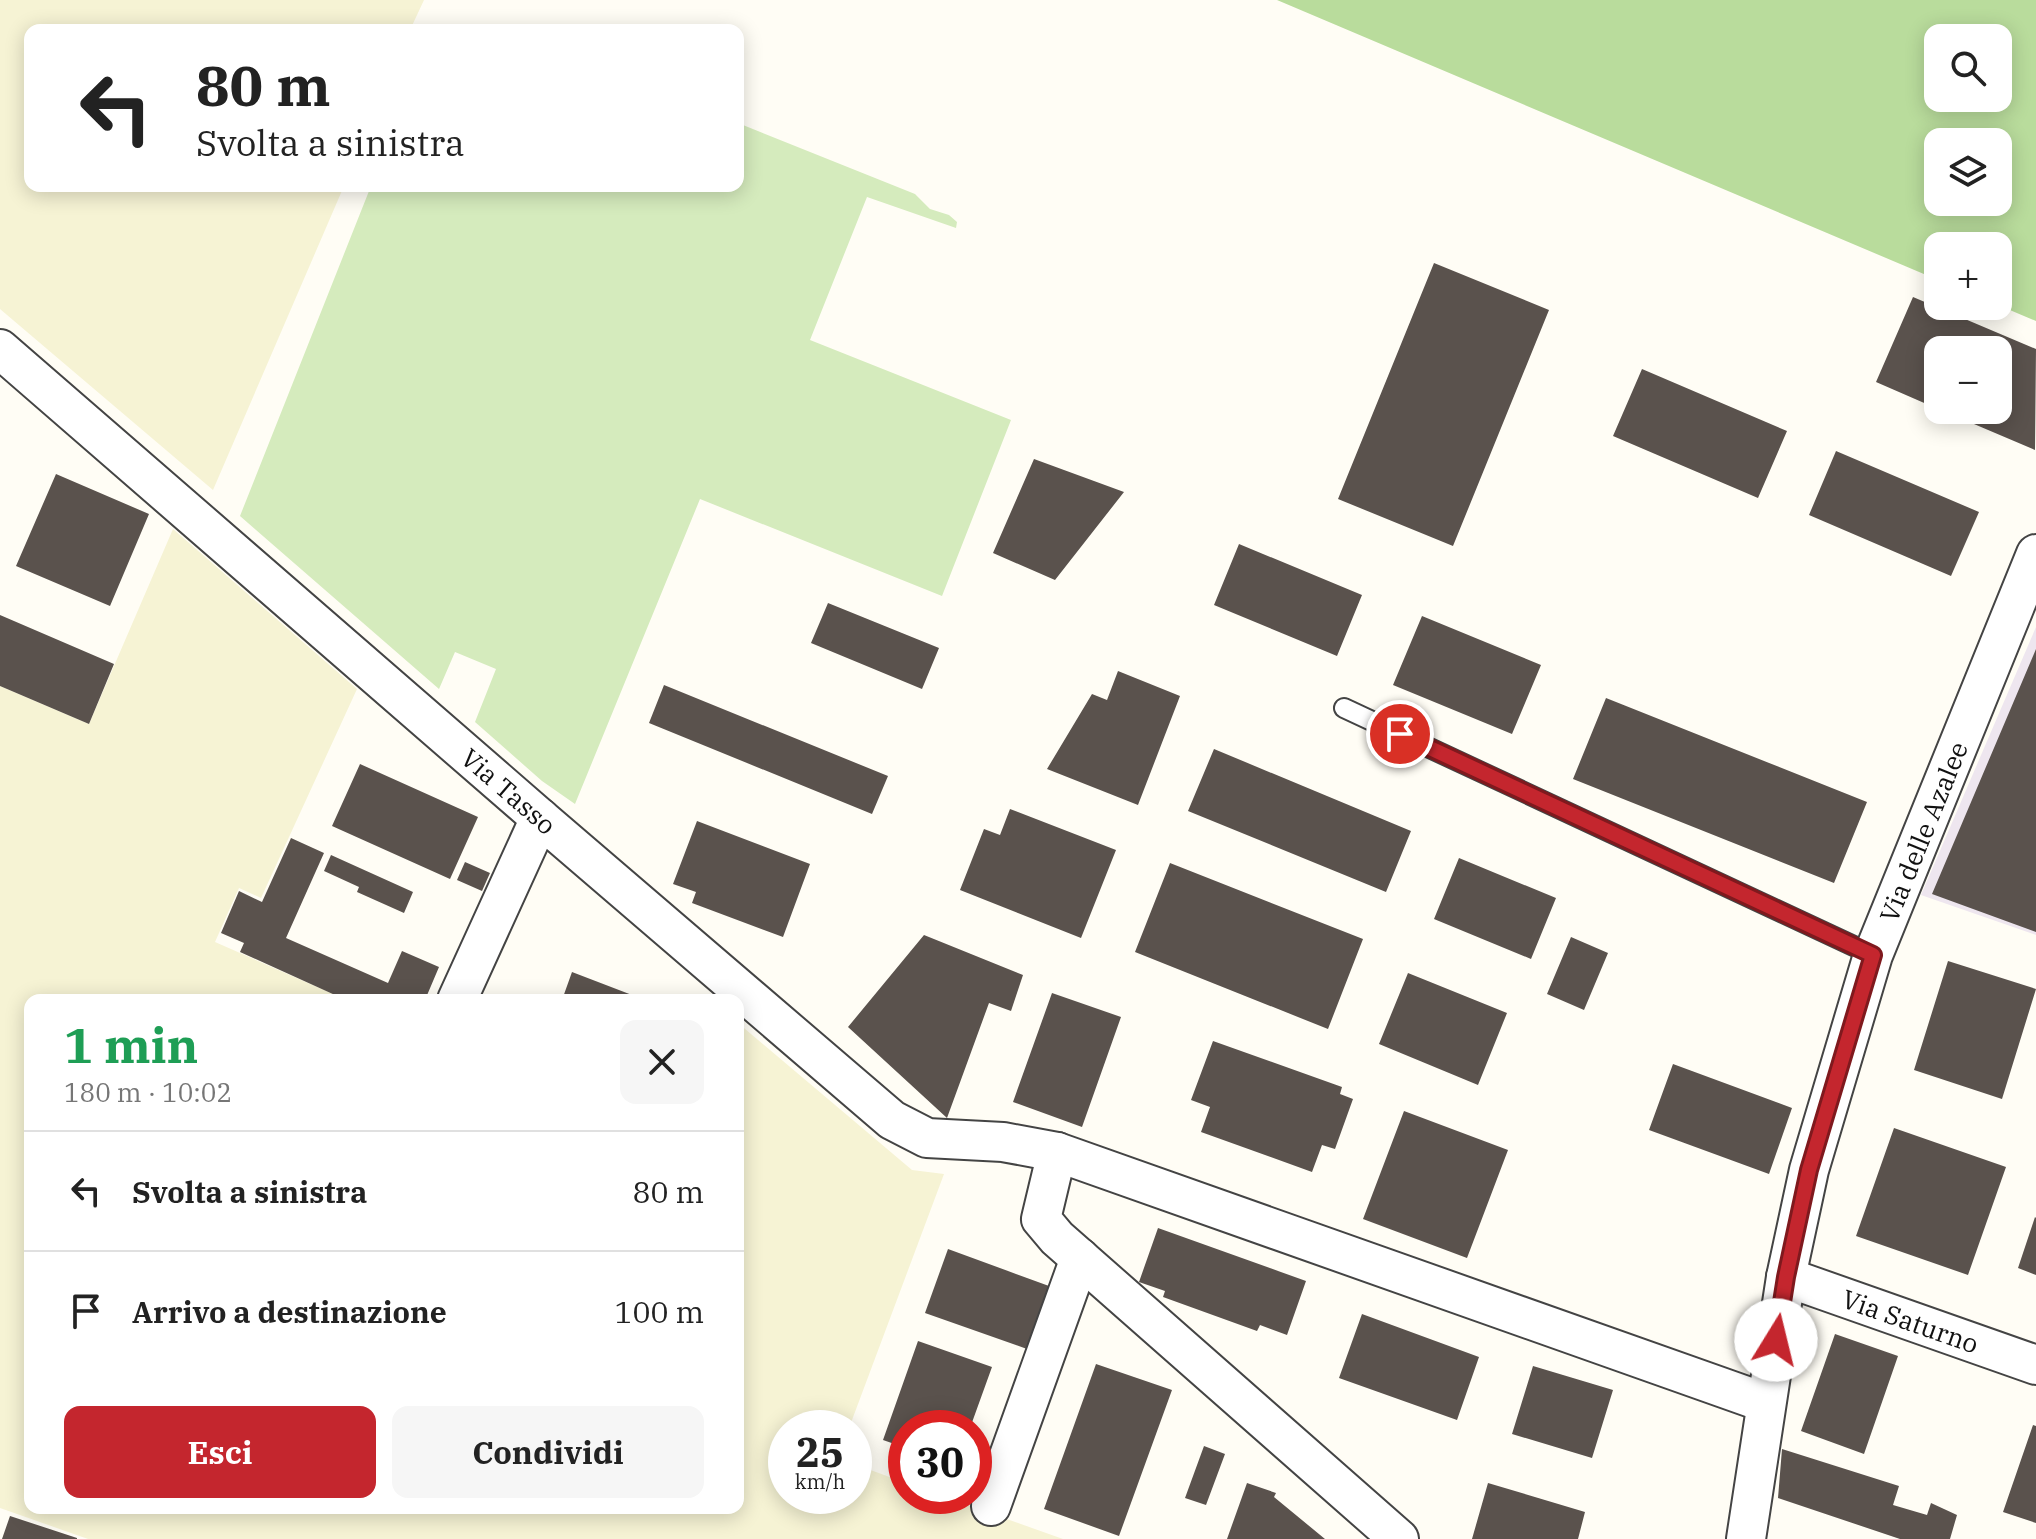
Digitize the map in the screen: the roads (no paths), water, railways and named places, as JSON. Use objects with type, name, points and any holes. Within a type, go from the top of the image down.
[{"type":"street","name":"Via Tasso","points":[[0,349],[892,1120],[927,1138],[1003,1142],[1057,1152],[1766,1403]]},
{"type":"street","name":"Via delle Azalee","points":[[1746,1539],[1786,1277],[1809,1170],[1873,955],[2036,554]]},
{"type":"street","points":[[460,994],[540,818]]},
{"type":"street","points":[[1057,1152],[1041,1219],[1080,1258],[1399,1539]]},
{"type":"street","points":[[992,1503],[1080,1258]]},
{"type":"street","name":"Via Saturno","points":[[1786,1277],[2036,1365]]},
{"type":"lane","points":[[1344,708],[1873,955]]}]
